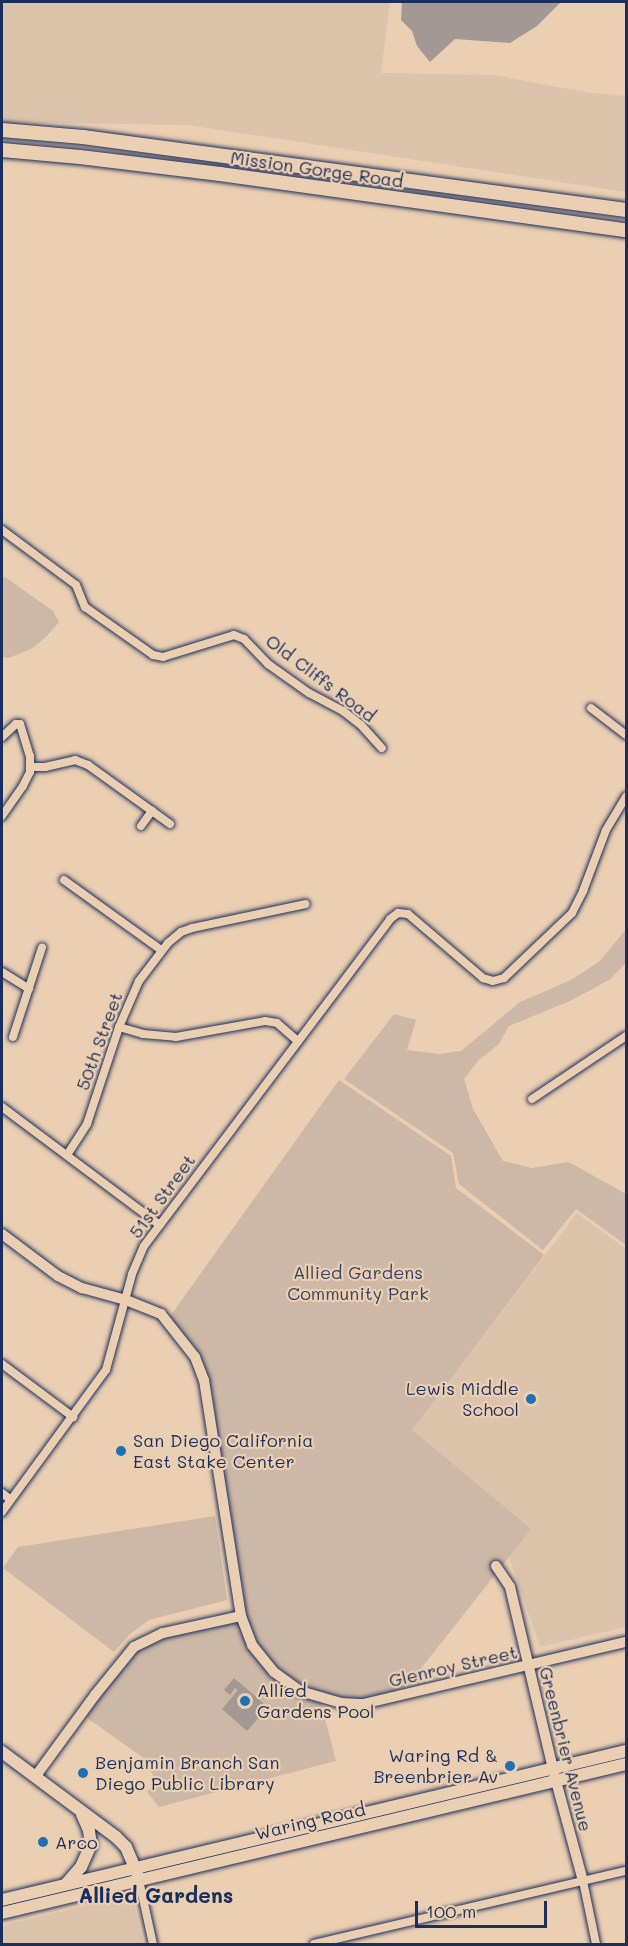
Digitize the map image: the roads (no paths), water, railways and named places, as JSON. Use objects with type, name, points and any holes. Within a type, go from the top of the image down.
[{"type":"main road","name":"Mission Gorge Road","points":[[2,130],[83,137],[627,210]]},
{"type":"main road","name":"Mission Gorge Road","points":[[2,150],[220,174],[627,230]]},
{"type":"main road","name":"Waring Road","points":[[2,1913],[554,1775],[627,1751]]},
{"type":"main road","points":[[2,1752],[80,1810],[126,1848],[136,1867],[139,1880]]},
{"type":"main road","name":"Waring Road","points":[[2,1900],[136,1867],[554,1775],[627,1764]]},
{"type":"main road","points":[[66,1884],[81,1866],[91,1845],[89,1830],[80,1810]]},
{"type":"street","name":"Old Cliffs Road","points":[[2,530],[76,585],[85,608],[153,655],[163,657],[234,635],[244,639],[268,664],[309,693],[343,711],[361,725],[382,748]]},
{"type":"street","points":[[591,708],[627,735]]},
{"type":"street","points":[[2,737],[19,723],[30,756],[30,767],[23,786],[2,816]]},
{"type":"street","points":[[30,767],[45,767],[75,760],[88,765],[170,824]]},
{"type":"street","name":"51st Street","points":[[2,1512],[106,1370],[132,1274],[144,1246],[390,919],[398,913],[408,914],[483,978],[493,981],[504,978],[572,913],[583,891],[606,830],[627,797]]},
{"type":"street","points":[[141,826],[152,811]]},
{"type":"street","points":[[64,880],[161,950]]},
{"type":"street","name":"50th Street","points":[[67,1155],[87,1124],[119,1027],[139,981],[161,950],[181,932],[306,904]]},
{"type":"street","points":[[13,1037],[42,948]]},
{"type":"street","points":[[2,972],[29,989]]},
{"type":"street","points":[[119,1027],[142,1034],[176,1037],[265,1021],[277,1023],[298,1041]]},
{"type":"street","points":[[532,1099],[627,1036]]},
{"type":"street","points":[[2,1107],[160,1225]]},
{"type":"street","points":[[2,1234],[74,1284],[95,1293],[126,1300],[160,1314],[194,1356],[204,1380],[241,1616],[163,1633],[134,1647],[95,1695],[35,1777]]},
{"type":"street","points":[[2,1364],[73,1418]]},
{"type":"street","points":[[2,1492],[11,1500]]},
{"type":"street","name":"Greenbrier Avenue","points":[[496,1566],[510,1587],[554,1775],[583,1881],[596,1944]]},
{"type":"street","name":"Glenroy Street","points":[[241,1616],[252,1645],[274,1672],[300,1691],[340,1703],[363,1704],[627,1642]]},
{"type":"street","points":[[314,1944],[627,1871]]},
{"type":"street","points":[[139,1880],[153,1944]]},
{"type":"place","name":"Lewis Middle School","points":[[531,1399]]},
{"type":"place","name":"San Diego California East Stake Center","points":[[121,1451]]},
{"type":"place","name":"Allied Gardens Pool","points":[[245,1701]]},
{"type":"place","name":"Waring Rd & Breenbrier Av","points":[[510,1766]]},
{"type":"place","name":"Benjamin Branch San Diego Public Library","points":[[83,1773]]},
{"type":"place","name":"Arco","points":[[43,1842]]},
{"type":"district","name":"Allied Gardens","points":[[156,1895]]},
{"type":"park label","name":"Allied Gardens Community Park","points":[[358,1283]]}]
